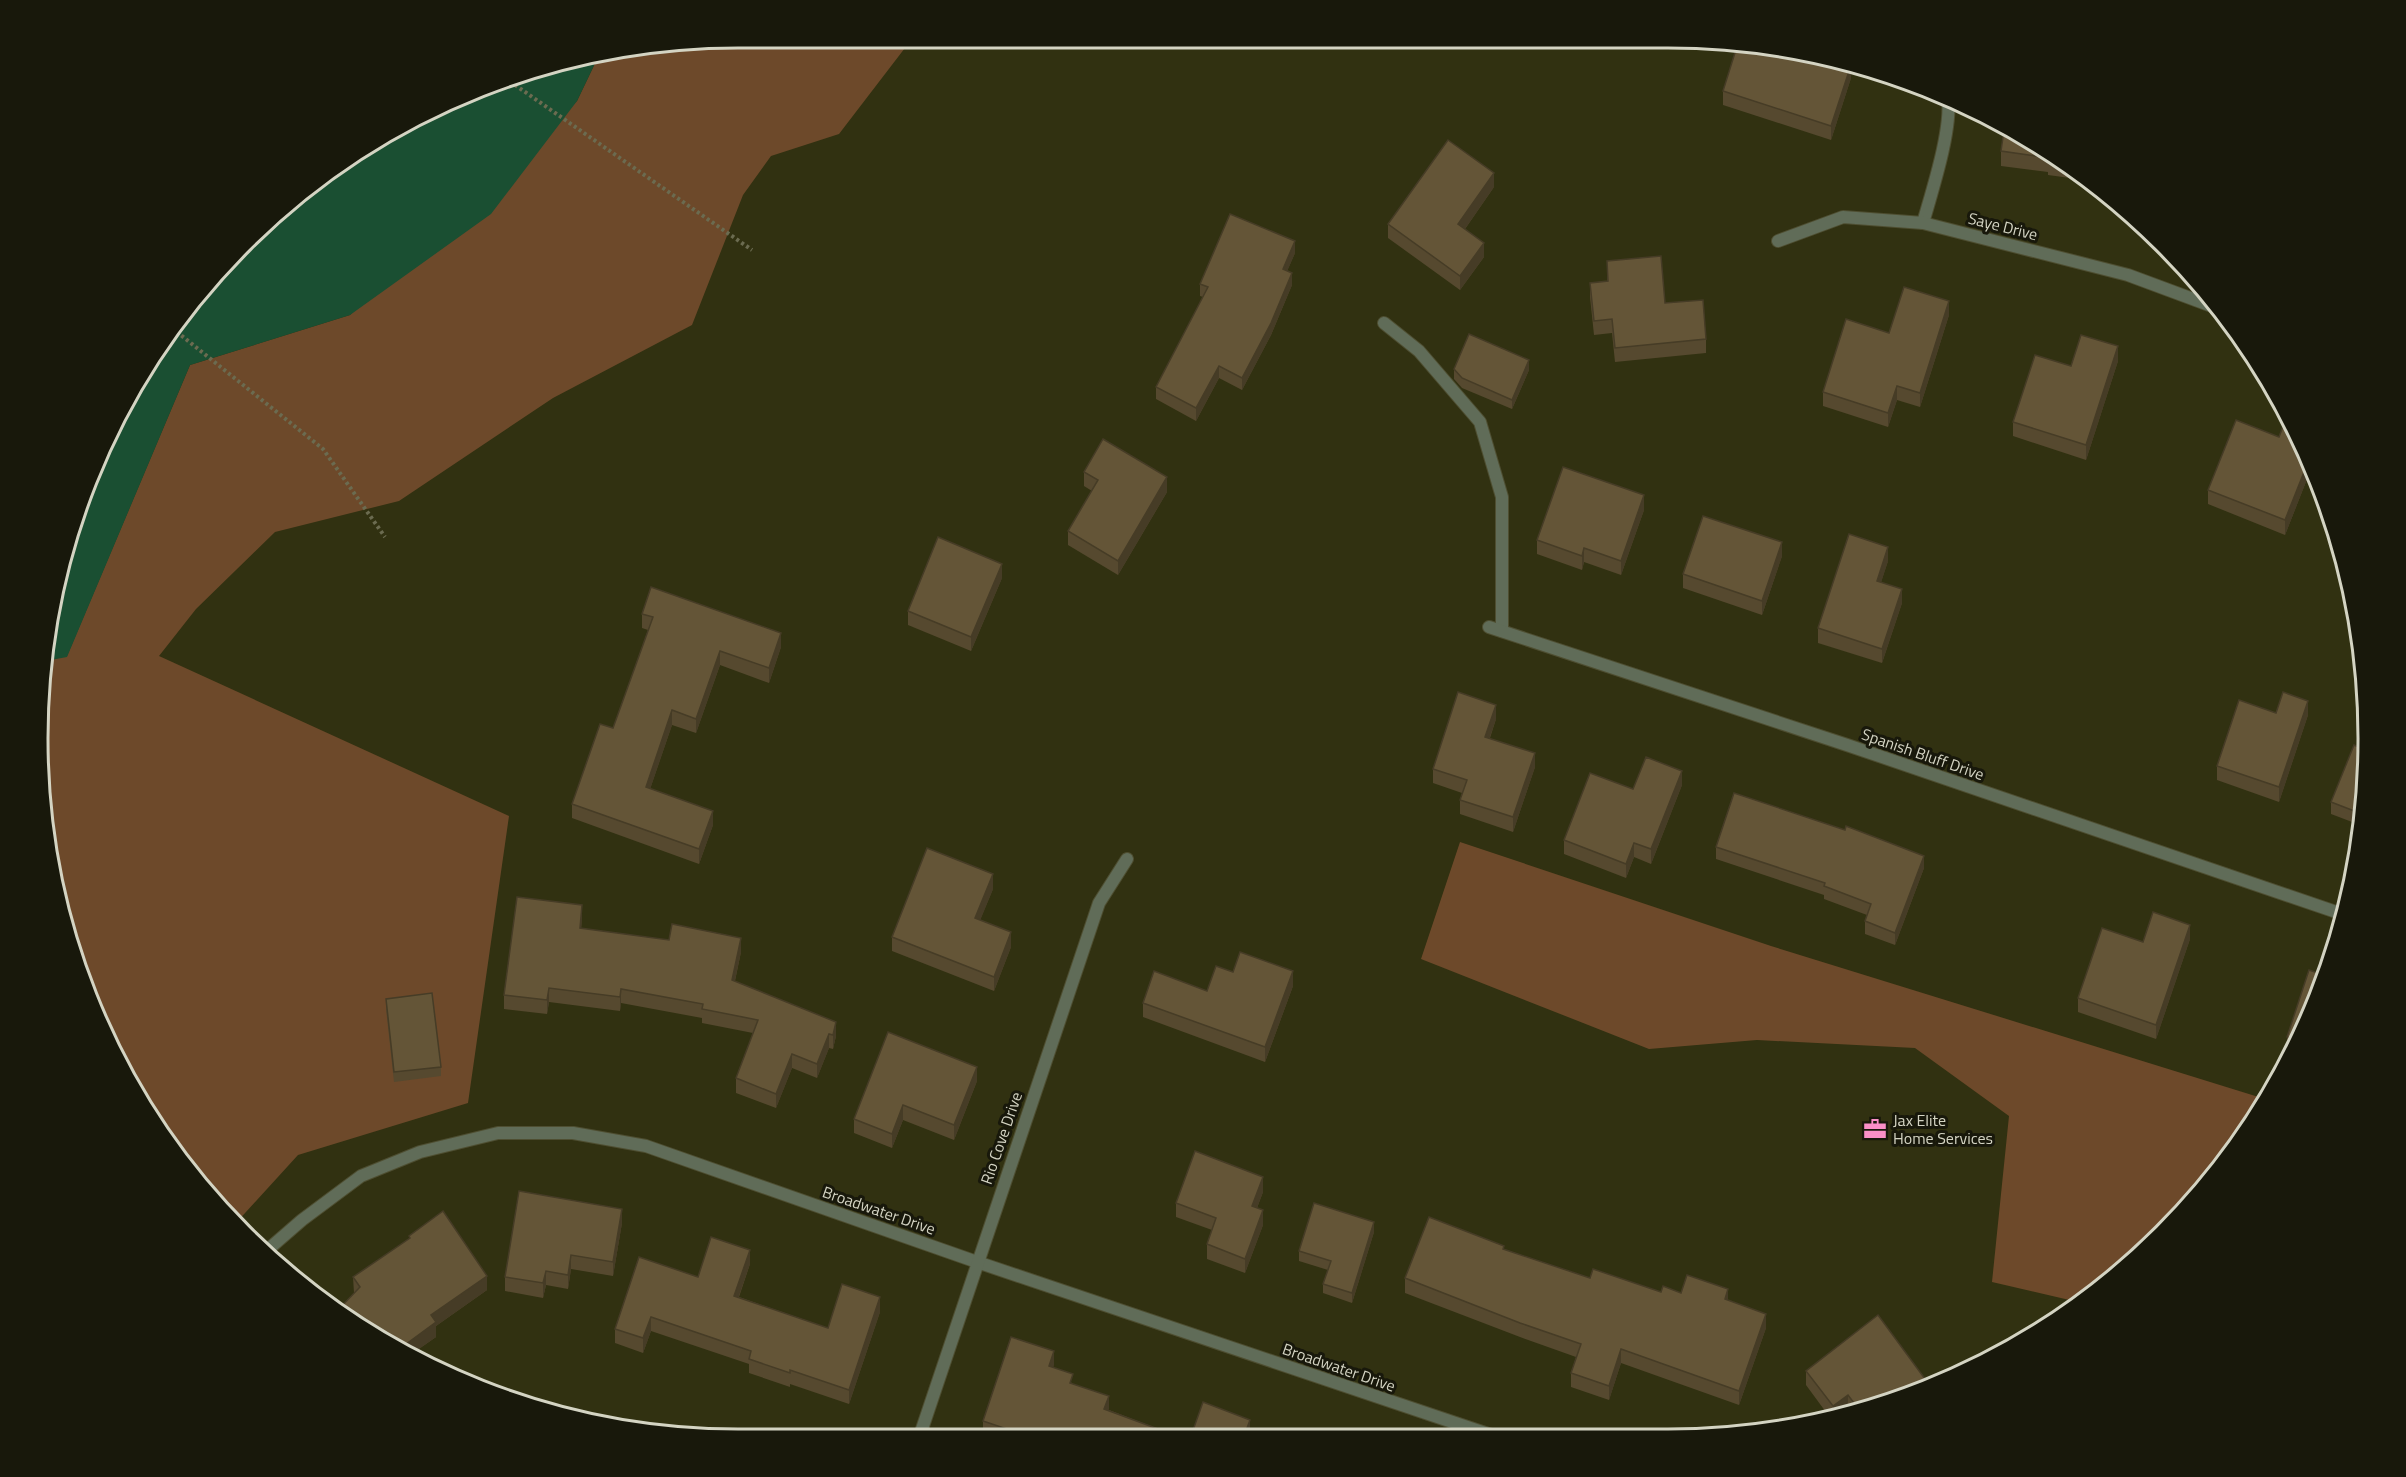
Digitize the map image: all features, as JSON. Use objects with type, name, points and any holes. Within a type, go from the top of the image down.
[{"type":"street","points":[[1923,223],[1939,164],[1949,108]]},
{"type":"street","name":"Saye Drive","points":[[1778,241],[1843,217],[1923,223],[2128,275],[2203,303]]},
{"type":"street","points":[[1384,323],[1419,351],[1480,423],[1502,497],[1502,631]]},
{"type":"street","name":"Spanish Bluff Drive","points":[[1490,627],[1847,745],[2335,912]]},
{"type":"street","name":"Rio Cove Drive","points":[[922,1429],[1099,903],[1127,859]]},
{"type":"street","name":"Broadwater Drive","points":[[271,1247],[302,1220],[361,1176],[420,1152],[498,1133],[573,1133],[646,1146],[977,1262],[1473,1429]]},
{"type":"path","points":[[516,85],[753,250]]},
{"type":"path","points":[[179,334],[322,449],[385,537]]},
{"type":"shaded area","points":[[905,48],[839,134],[771,156],[743,195],[692,325],[553,398],[399,501],[275,532],[196,609],[159,656],[509,816],[468,1103],[298,1155],[241,1217],[219,1194],[164,1122],[119,1044],[85,960],[61,873],[49,784],[49,693],[53,659],[67,656],[190,365],[350,315],[577,101],[595,63],[604,61],[693,49]]},
{"type":"shaded area","points":[[595,63],[577,101],[491,214],[350,315],[190,365],[67,657],[53,660],[61,604],[85,517],[101,474],[119,433],[164,355],[219,283],[283,219],[355,164],[393,141],[433,119],[474,101],[517,85]]},
{"type":"shaded area","points":[[1460,842],[1771,946],[2257,1097],[2242,1122],[2187,1194],[2123,1258],[2069,1300],[1992,1282],[2009,1116],[1915,1048],[1757,1040],[1649,1049],[1421,959]]},
{"type":"building","points":[[1735,51],[1802,61],[1848,73],[1831,126],[1723,91]]},
{"type":"building","points":[[2003,136],[2039,156],[2001,151]]},
{"type":"building","points":[[1448,140],[1494,173],[1458,224],[1484,243],[1460,276],[1388,224]]},
{"type":"building","points":[[1230,214],[1295,241],[1283,269],[1292,273],[1271,323],[1242,378],[1219,366],[1196,408],[1156,387],[1208,287],[1200,284]]},
{"type":"building","points":[[1661,256],[1665,303],[1703,300],[1706,339],[1615,348],[1612,319],[1594,321],[1590,283],[1608,281],[1607,261]]},
{"type":"building","points":[[1904,287],[1949,301],[1920,393],[1897,386],[1888,413],[1823,392],[1846,319],[1889,333]]},
{"type":"building","points":[[1469,334],[1529,360],[1512,400],[1462,378],[1454,369]]},
{"type":"building","points":[[2081,335],[2118,346],[2086,445],[2013,422],[2035,355],[2071,366]]},
{"type":"building","points":[[2236,420],[2279,437],[2283,426],[2304,472],[2285,520],[2208,490]]},
{"type":"building","points":[[1103,439],[1167,477],[1118,561],[1068,531],[1098,480],[1084,472]]},
{"type":"building","points":[[1563,467],[1644,495],[1621,561],[1584,548],[1582,556],[1537,540]]},
{"type":"building","points":[[1703,516],[1782,542],[1762,601],[1683,574]]},
{"type":"building","points":[[1849,534],[1888,547],[1877,581],[1902,589],[1882,649],[1818,628]]},
{"type":"building","points":[[938,537],[1002,564],[971,637],[908,611]]},
{"type":"building","points":[[651,587],[781,633],[769,668],[720,651],[696,719],[672,710],[646,787],[713,811],[699,849],[572,804],[600,724],[613,728],[653,617],[642,614]]},
{"type":"building","points":[[1458,692],[1496,705],[1485,737],[1535,753],[1513,817],[1460,800],[1467,780],[1433,769]]},
{"type":"building","points":[[2283,692],[2308,701],[2279,787],[2217,766],[2239,700],[2276,713]]},
{"type":"building","points":[[2354,745],[2358,747],[2354,811],[2331,802]]},
{"type":"building","points":[[1646,757],[1682,771],[1651,849],[1634,843],[1626,864],[1564,840],[1590,773],[1633,789]]},
{"type":"building","points":[[1734,793],[1845,830],[1846,826],[1924,856],[1895,933],[1865,921],[1871,904],[1824,886],[1825,883],[1716,847]]},
{"type":"building","points":[[927,848],[993,874],[975,918],[1011,932],[994,977],[892,937]]},
{"type":"building","points":[[517,897],[582,905],[580,928],[669,940],[672,924],[741,938],[732,980],[836,1022],[833,1035],[829,1034],[817,1064],[792,1054],[776,1094],[736,1078],[758,1020],[702,1009],[703,1004],[621,989],[620,997],[549,988],[547,1000],[504,995]]},
{"type":"building","points":[[2153,912],[2190,925],[2156,1025],[2078,998],[2102,928],[2143,942]]},
{"type":"building","points":[[1240,952],[1293,971],[1265,1047],[1143,1003],[1154,971],[1207,991],[1216,966],[1233,972]]},
{"type":"building","points":[[2309,970],[2316,972],[2290,1038],[2287,1037]]},
{"type":"building","points":[[432,993],[441,1067],[394,1072],[386,999]]},
{"type":"building","points":[[888,1032],[977,1067],[954,1125],[903,1105],[892,1134],[854,1119]]},
{"type":"building","points":[[1195,1151],[1263,1177],[1252,1206],[1263,1210],[1245,1259],[1207,1244],[1216,1218],[1176,1203]]},
{"type":"building","points":[[519,1191],[622,1209],[613,1262],[571,1255],[568,1275],[546,1271],[543,1283],[505,1277]]},
{"type":"building","points":[[1314,1203],[1374,1222],[1352,1293],[1323,1284],[1331,1261],[1299,1251]]},
{"type":"building","points":[[443,1211],[487,1276],[431,1315],[436,1322],[407,1344],[343,1304],[360,1287],[353,1277],[410,1238],[409,1236]]},
{"type":"building","points":[[1429,1217],[1504,1246],[1503,1249],[1590,1278],[1593,1269],[1661,1292],[1663,1286],[1681,1293],[1687,1275],[1728,1289],[1725,1299],[1766,1314],[1739,1391],[1621,1349],[1609,1386],[1571,1373],[1581,1344],[1405,1278]]},
{"type":"building","points":[[711,1237],[750,1250],[734,1296],[828,1328],[842,1284],[880,1297],[849,1390],[749,1359],[751,1351],[651,1317],[643,1338],[615,1329],[639,1257],[698,1277]]},
{"type":"building","points":[[1878,1315],[1925,1379],[1854,1403],[1848,1395],[1833,1406],[1806,1371]]},
{"type":"building","points":[[1011,1337],[1054,1351],[1049,1366],[1073,1374],[1070,1383],[1109,1396],[1104,1409],[1158,1429],[1007,1429],[983,1421]]},
{"type":"building","points":[[1203,1402],[1250,1420],[1247,1429],[1193,1429]]},
{"type":"place","name":"Jax Elite Home Services","points":[[1875,1129]]}]
